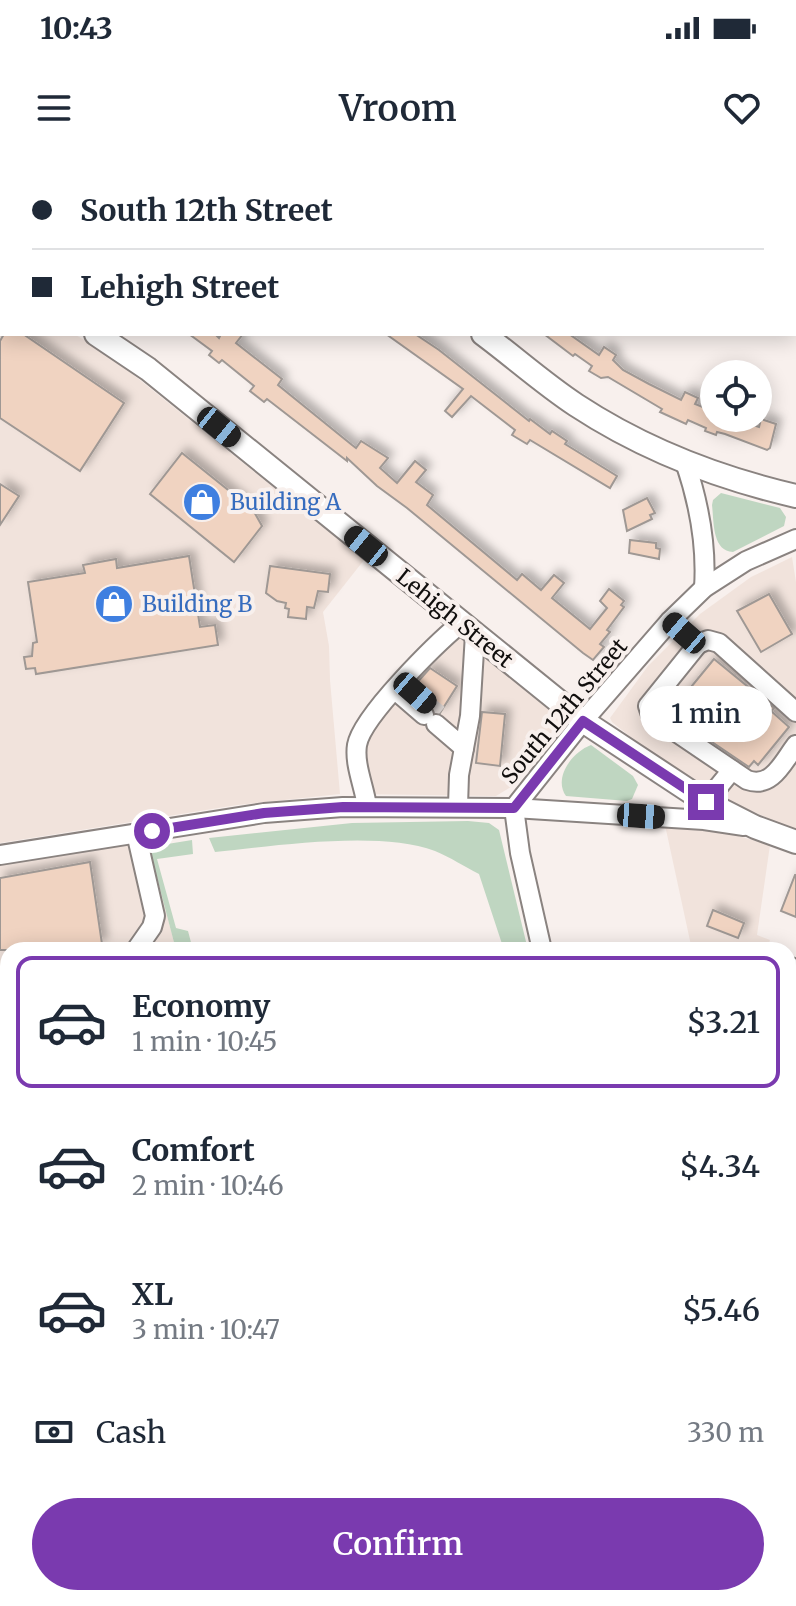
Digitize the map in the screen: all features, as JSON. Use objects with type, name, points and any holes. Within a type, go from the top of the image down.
[{"type":"main road","name":"Lehigh Street","points":[[99,336],[148,369],[583,721],[706,802],[755,827],[796,842]]},
{"type":"main road","points":[[486,336],[573,403],[632,437],[685,462],[796,496]]},
{"type":"street","points":[[685,462],[702,526],[706,563],[704,588]]},
{"type":"street","name":"South 12th Street","points":[[0,855],[264,813],[367,806],[514,808],[583,721],[670,621],[704,588],[746,561],[796,539]]},
{"type":"street","points":[[670,621],[698,644]]},
{"type":"street","points":[[367,806],[357,765],[357,744],[364,726],[431,648],[468,629],[470,716],[459,775],[458,806]]},
{"type":"street","points":[[796,712],[719,643],[708,640],[698,644],[648,706],[651,715],[758,784],[767,781],[796,745]]},
{"type":"street","points":[[398,686],[465,743]]},
{"type":"street","points":[[706,802],[732,770]]},
{"type":"street","points":[[540,942],[520,853],[514,808],[704,820],[755,827]]},
{"type":"street","points":[[136,833],[155,916],[142,942]]},
{"type":"shaded area","points":[[0,336],[77,336],[105,352],[364,560],[323,612],[329,646],[340,794],[237,805],[0,843]]},
{"type":"shaded area","points":[[792,557],[796,582],[796,831],[730,801],[696,781],[644,748],[610,718],[648,666],[700,614],[751,577]]},
{"type":"shaded area","points":[[444,624],[561,719],[560,729],[516,784],[496,796],[355,794],[356,731]]},
{"type":"shaded area","points":[[665,825],[724,832],[770,845],[757,935],[769,942],[690,942]]},
{"type":"shaded area","points":[[148,842],[174,942],[0,942],[0,865]]},
{"type":"green space","points":[[721,493],[780,508],[786,517],[784,526],[733,552],[726,550],[721,547],[715,534],[713,519],[713,500]]},
{"type":"green space","points":[[591,745],[633,776],[638,785],[632,799],[566,796],[562,781],[566,766],[577,753]]},
{"type":"green space","points":[[352,823],[489,823],[499,830],[526,942],[501,942],[479,874],[435,851],[385,841],[326,841],[215,852],[209,838]]},
{"type":"green space","points":[[192,840],[193,854],[157,859],[176,928],[188,931],[191,942],[174,942],[149,847]]},
{"type":"building","points":[[3,336],[26,336],[124,403],[80,471],[0,418],[0,341]]},
{"type":"building","points":[[192,336],[241,336],[236,343],[282,379],[278,385],[356,448],[361,441],[388,458],[380,468],[397,483],[415,461],[426,470],[416,482],[433,495],[427,505],[517,580],[522,574],[541,590],[554,575],[564,583],[552,598],[590,629],[607,608],[600,601],[609,589],[624,601],[621,605],[624,607],[600,644],[604,647],[593,660],[583,653],[377,486],[347,458],[347,461],[267,399],[264,402],[250,391],[254,386],[222,360],[219,363],[209,355],[212,351]]},
{"type":"building","points":[[389,336],[418,336],[439,350],[529,421],[550,434],[552,431],[567,441],[565,444],[617,476],[610,488],[530,440],[527,444],[512,435],[515,430],[471,396],[452,417],[445,411],[463,389]]},
{"type":"building","points":[[547,336],[572,336],[599,355],[604,347],[616,355],[613,360],[623,370],[681,400],[685,392],[698,398],[695,404],[700,406],[700,425],[688,420],[686,424],[660,412],[662,409],[608,377],[601,378],[589,371],[592,366],[575,354],[573,356]]},
{"type":"building","points":[[772,423],[776,424],[767,450],[717,432],[772,432]]},
{"type":"building","name":"Building A","points":[[182,453],[253,510],[262,526],[234,562],[150,494]]},
{"type":"building","points":[[0,484],[19,496],[0,525]]},
{"type":"building","points":[[647,498],[655,513],[650,515],[652,519],[627,531],[623,510]]},
{"type":"building","points":[[630,540],[656,543],[656,548],[660,549],[659,559],[629,553]]},
{"type":"building","name":"Building B","points":[[189,556],[200,627],[215,625],[218,645],[36,674],[35,668],[26,669],[24,657],[32,656],[33,643],[37,642],[28,582],[85,573],[83,565],[116,559],[117,568]]},
{"type":"building","points":[[270,566],[330,574],[328,592],[318,591],[314,608],[307,607],[306,619],[288,617],[286,603],[266,593]]},
{"type":"building","points":[[769,594],[792,634],[761,652],[737,611]]},
{"type":"building","points":[[714,659],[774,708],[771,711],[789,727],[758,765],[754,761],[749,767],[678,719],[681,716],[673,709]]},
{"type":"building","points":[[430,668],[457,686],[440,713],[429,703],[430,699],[414,686]]},
{"type":"building","points":[[482,712],[505,714],[500,766],[476,763]]},
{"type":"building","points":[[90,862],[102,942],[0,942],[0,878]]},
{"type":"building","points":[[796,875],[796,917],[781,911]]},
{"type":"building","points":[[713,910],[744,923],[738,938],[707,926]]},
{"type":"tunnel","points":[[428,705],[439,714]]},
{"type":"place","name":"Building A","points":[[202,502]]},
{"type":"place","name":"Building B","points":[[114,604]]},
{"type":"route","points":[[152,831],[304,809],[383,805],[514,808],[583,721],[706,802]]}]
